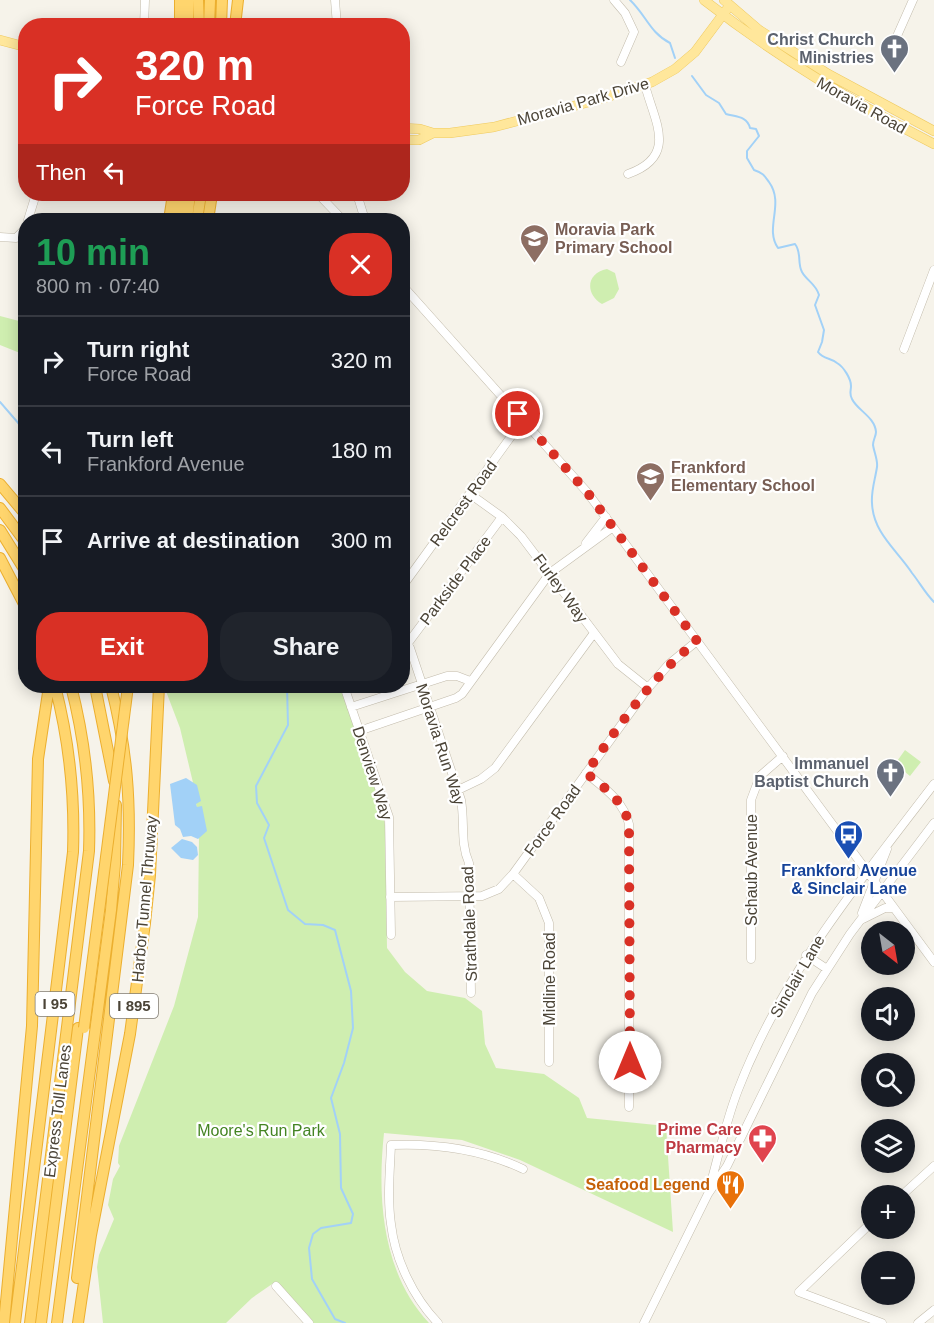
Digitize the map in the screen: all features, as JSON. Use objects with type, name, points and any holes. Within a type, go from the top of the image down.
[{"type":"highway","points":[[180,0],[180,18]]},
{"type":"highway","points":[[188,0],[188,18]]},
{"type":"highway","points":[[198,0],[199,18]]},
{"type":"highway","points":[[201,18],[203,0]]},
{"type":"highway","points":[[209,18],[210,0]]},
{"type":"highway","points":[[222,0],[222,18]]},
{"type":"highway","points":[[236,18],[238,0]]},
{"type":"highway","points":[[0,484],[18,505]]},
{"type":"highway","points":[[0,508],[18,532]]},
{"type":"highway","points":[[0,530],[18,559]]},
{"type":"highway","points":[[0,558],[18,593]]},
{"type":"highway","points":[[4,1323],[33,1026],[38,759],[49,693]]},
{"type":"highway","name":"I 95","points":[[15,1323],[73,852],[71,771],[57,693]]},
{"type":"highway","name":"Express Toll Lanes","points":[[30,1323],[88,863],[87,775],[82,734],[73,693]]},
{"type":"highway","name":"Express Toll Lanes","points":[[57,1323],[116,864],[117,815],[113,772],[96,693]]},
{"type":"highway","points":[[71,1323],[128,865],[130,812],[127,769],[120,721],[113,693]]},
{"type":"highway","name":"Express Toll Lanes","points":[[47,1323],[120,693]]},
{"type":"highway","name":"Express Toll Lanes","points":[[41,1323],[127,693]]},
{"type":"highway","name":"Harbor Tunnel Thruway","points":[[78,1323],[92,1235],[130,1034],[145,924],[150,875],[159,693]]},
{"type":"main road","name":"Moravia Road","points":[[704,0],[821,82],[934,144]]},
{"type":"main road","name":"Moravia Road","points":[[730,2],[759,30],[828,74],[934,131]]},
{"type":"main road","name":"Moravia Park Drive","points":[[410,128],[433,133],[450,133],[494,127],[645,85],[665,76],[686,60],[710,34],[730,2]]},
{"type":"main road","points":[[0,40],[18,45]]},
{"type":"main road","name":"Moravia Park Drive","points":[[410,140],[419,140],[433,133]]},
{"type":"street","points":[[144,18],[145,0]]},
{"type":"street","points":[[335,0],[336,18]]},
{"type":"street","points":[[614,0],[625,13],[634,32],[621,62]]},
{"type":"street","points":[[897,36],[913,0]]},
{"type":"street","points":[[628,174],[648,165],[659,146],[658,124],[645,85]]},
{"type":"street","points":[[325,201],[336,213]]},
{"type":"street","points":[[0,237],[16,238],[18,236]]},
{"type":"street","points":[[903,349],[934,270]]},
{"type":"street","points":[[410,294],[575,478],[606,517],[934,962]]},
{"type":"street","name":"Relcrest Road","points":[[410,576],[523,420]]},
{"type":"street","name":"Furley Way","points":[[470,494],[502,517],[528,543],[621,667],[648,688]]},
{"type":"street","name":"Parkside Place","points":[[410,640],[502,517]]},
{"type":"street","points":[[579,551],[606,517]]},
{"type":"street","points":[[359,730],[462,694],[550,573],[613,527]]},
{"type":"street","points":[[458,790],[481,779],[495,768],[594,633]]},
{"type":"street","name":"Force Road","points":[[390,897],[482,896],[499,889],[513,874],[648,688],[669,664],[697,641]]},
{"type":"street","name":"Moravia Run Way","points":[[410,649],[458,790],[462,807],[463,847],[466,855]]},
{"type":"street","points":[[410,687],[452,675],[470,681]]},
{"type":"street","name":"Denview Way","points":[[346,693],[388,817],[391,935]]},
{"type":"street","points":[[351,707],[392,693]]},
{"type":"street","name":"Schaub Avenue","points":[[751,959],[751,800],[760,776],[783,756]]},
{"type":"street","points":[[586,773],[614,795],[625,811],[629,824],[629,1107]]},
{"type":"street","name":"Sinclair Lane","points":[[708,1194],[739,1088],[773,1015],[807,955],[867,871],[934,784]]},
{"type":"street","name":"Sinclair Lane","points":[[644,1323],[708,1194],[727,1166],[802,1011],[826,969],[858,922],[934,823]]},
{"type":"street","points":[[858,922],[889,842]]},
{"type":"street","name":"Strathdale Road","points":[[466,855],[470,863],[471,993]]},
{"type":"street","name":"Midline Road","points":[[513,874],[539,898],[549,923],[549,1062]]},
{"type":"street","points":[[858,922],[885,908],[894,908]]},
{"type":"street","points":[[807,955],[826,969]]},
{"type":"street","points":[[438,1323],[427,1312],[397,1253],[390,1224],[389,1192],[392,1145],[453,1147],[504,1161],[523,1169]]},
{"type":"street","points":[[913,1185],[934,1166]]},
{"type":"street","points":[[861,1233],[799,1292],[882,1323]]},
{"type":"street","points":[[276,1286],[309,1323]]},
{"type":"street","points":[[918,1323],[934,1310]]},
{"type":"green space","points":[[607,269],[615,273],[619,289],[614,298],[602,304],[593,295],[590,284],[595,275]]},
{"type":"green space","points":[[0,316],[18,321],[18,352],[0,345]]},
{"type":"green space","name":"Moore's Run Park","points":[[167,693],[343,693],[383,812],[387,948],[405,972],[427,991],[465,998],[482,1011],[485,1044],[496,1068],[544,1074],[579,1098],[587,1118],[666,1126],[673,1232],[520,1160],[462,1140],[384,1133],[381,1183],[386,1234],[401,1281],[413,1303],[429,1323],[311,1323],[275,1282],[252,1298],[226,1323],[103,1323],[97,1267],[99,1255],[114,1219],[108,1205],[113,1179],[120,1166],[118,1163],[119,1146],[174,1006],[198,917],[199,836],[195,791],[180,728]]},
{"type":"green space","points":[[905,750],[921,762],[910,776],[895,764]]},
{"type":"water","points":[[186,778],[197,785],[201,801],[196,804],[197,807],[202,806],[207,831],[198,839],[191,836],[183,837],[180,829],[175,825],[170,784]]},
{"type":"water","points":[[182,839],[192,842],[197,847],[198,855],[193,860],[181,858],[171,848]]},
{"type":"waterway","points":[[630,0],[653,29],[670,43],[675,58]]},
{"type":"waterway","points":[[692,76],[706,95],[719,103],[726,114],[744,119],[750,128],[756,129],[759,136],[747,151],[747,158],[754,170],[766,178],[773,190],[775,199],[773,232],[778,248],[795,244],[802,272],[819,295],[815,305],[824,330],[818,352],[835,361],[845,370],[851,383],[852,399],[875,427],[873,445],[877,464],[872,499],[873,514],[887,541],[934,602]]},
{"type":"waterway","points":[[0,402],[18,423]]},
{"type":"waterway","points":[[287,693],[288,725],[256,786],[257,803],[269,825],[264,838],[288,910],[305,924],[323,925],[335,930],[351,991],[353,1028],[344,1063],[331,1098],[340,1134],[341,1188],[353,1214],[351,1223],[321,1228],[313,1234],[309,1248],[312,1279],[335,1319],[345,1323]]},
{"type":"place","name":"Christ Church Ministries","points":[[895,74]]},
{"type":"place","name":"Moravia Park Primary School","points":[[534,264]]},
{"type":"place","name":"Frankford Elementary School","points":[[650,502]]},
{"type":"place","name":"Immanuel Baptist Church","points":[[890,798]]},
{"type":"place","name":"Frankford Avenue & Sinclair Lane","points":[[849,860]]},
{"type":"place","name":"Prime Care Pharmacy","points":[[763,1164]]},
{"type":"place","name":"Seafood Legend","points":[[731,1210]]},
{"type":"route","points":[[518,414],[587,492],[697,641],[669,664],[648,688],[586,773],[614,795],[625,811],[629,824],[630,1062]]}]
